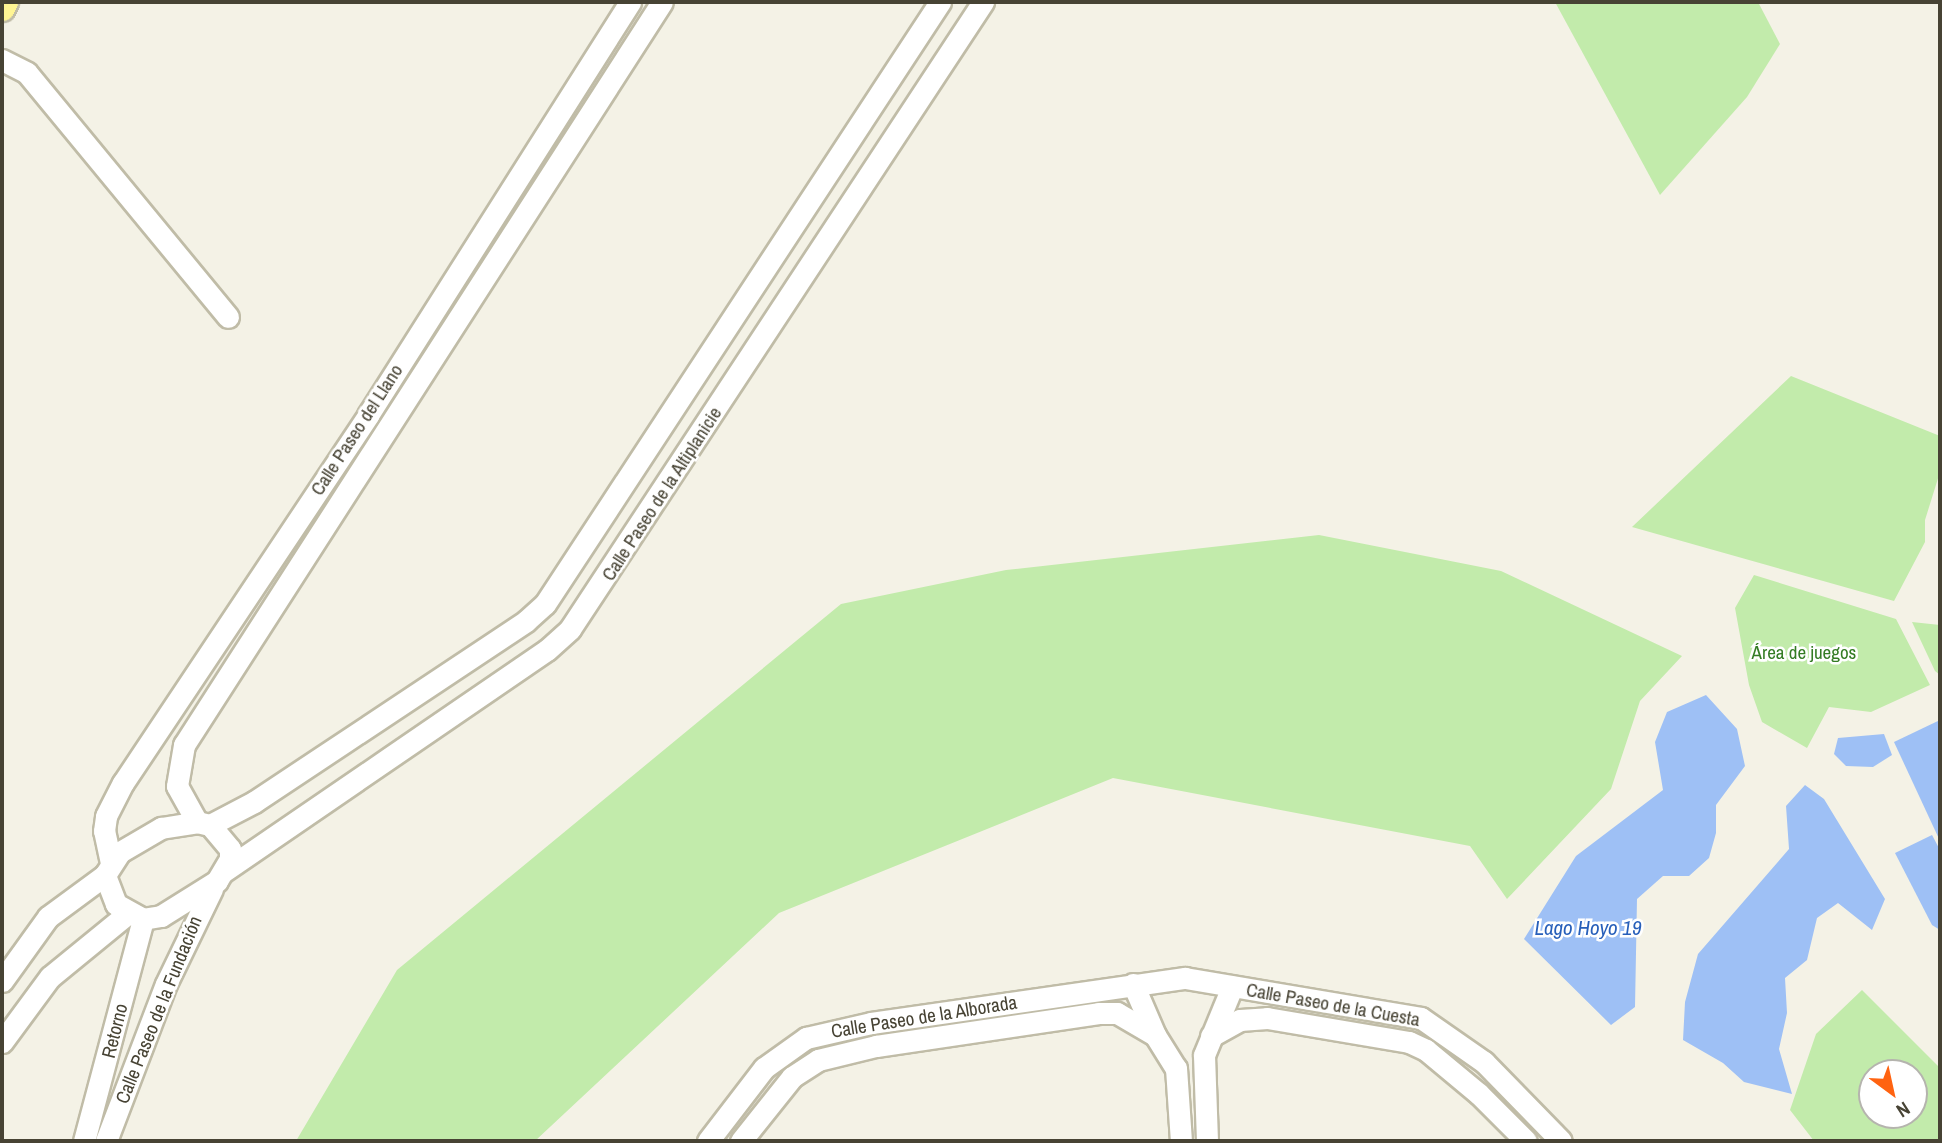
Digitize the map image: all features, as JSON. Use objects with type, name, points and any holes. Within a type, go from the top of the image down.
[{"type":"main road","points":[[2,8],[5,2]]},
{"type":"street","name":"Calle Paseo del Llano","points":[[108,869],[104,831],[123,783],[368,415],[630,2]]},
{"type":"street","name":"Calle Paseo de la Altiplanicie","points":[[203,823],[254,802],[526,621],[570,569],[940,2]]},
{"type":"street","name":"Calle Paseo de la Altiplanicie","points":[[220,876],[547,650],[570,629],[600,590],[983,2]]},
{"type":"street","name":"Calle Paseo del Llano","points":[[203,823],[177,786],[184,745],[389,429],[657,3]]},
{"type":"street","points":[[2,60],[27,73],[228,317]]},
{"type":"street","points":[[803,211],[832,231]]},
{"type":"street","points":[[368,415],[389,429]]},
{"type":"street","points":[[570,569],[600,590]]},
{"type":"street","points":[[2,981],[47,917],[108,869],[139,839],[161,828],[203,823],[230,849],[220,876],[198,897],[161,916],[135,917],[50,977],[2,1042]]},
{"type":"street","points":[[108,869],[107,889],[135,917]]},
{"type":"street","name":"Calle Paseo de la Fundación","points":[[106,1141],[166,984],[220,876]]},
{"type":"street","name":"Retorno","points":[[84,1141],[135,917]]},
{"type":"street","name":"Calle Paseo de la Alborada","points":[[708,1141],[757,1076],[780,1053],[806,1038],[871,1023],[1185,978]]},
{"type":"street","name":"Calle Paseo de la Cuesta","points":[[1185,978],[1421,1018],[1484,1062],[1561,1141]]},
{"type":"street","points":[[1133,984],[1155,1035],[1173,1058],[1181,1141]]},
{"type":"street","points":[[1207,1141],[1207,1046],[1232,987]]},
{"type":"street","name":"Calle Paseo de la Alborada","points":[[741,1141],[792,1077],[818,1060],[889,1044],[1099,1013],[1117,1013],[1155,1035]]},
{"type":"street","name":"Calle Paseo de la Cuesta","points":[[1207,1046],[1240,1020],[1267,1018],[1409,1042],[1426,1050],[1526,1141]]},
{"type":"street","points":[[1173,1058],[1207,1046]]},
{"type":"street","points":[[757,1076],[778,1094]]},
{"type":"street","points":[[1496,1111],[1515,1094]]},
{"type":"green space","points":[[1555,2],[1758,2],[1780,44],[1747,97],[1660,195]]},
{"type":"green space","points":[[1791,376],[1940,436],[1940,472],[1925,520],[1925,542],[1894,601],[1632,527]]},
{"type":"green space","points":[[1319,535],[1501,571],[1682,656],[1640,701],[1611,789],[1507,899],[1470,846],[1113,778],[779,913],[535,1141],[296,1141],[397,970],[841,604],[1006,570]]},
{"type":"green space","name":"Área de juegos","points":[[1754,575],[1896,619],[1930,685],[1871,712],[1829,707],[1807,748],[1762,722],[1749,685],[1735,608]]},
{"type":"green space","points":[[1912,622],[1940,625],[1940,675],[1935,671]]},
{"type":"green space","points":[[1862,990],[1940,1068],[1940,1141],[1814,1141],[1790,1110],[1816,1034]]},
{"type":"water","name":"Lago Hoyo 19","points":[[1706,695],[1737,729],[1745,766],[1716,805],[1716,833],[1709,858],[1689,876],[1663,876],[1637,899],[1635,1007],[1611,1025],[1524,939],[1576,856],[1663,790],[1655,742],[1667,712]]},
{"type":"water","points":[[1940,720],[1940,841],[1894,742]]},
{"type":"water","points":[[1884,734],[1892,755],[1873,767],[1846,766],[1834,754],[1838,738]]},
{"type":"water","name":"Lago Hoyo 19","points":[[1805,785],[1824,799],[1885,899],[1872,930],[1838,903],[1817,918],[1807,960],[1785,978],[1787,1013],[1779,1049],[1792,1094],[1744,1082],[1723,1063],[1683,1040],[1685,1002],[1698,954],[1789,849],[1786,806]]},
{"type":"water","points":[[1932,835],[1940,850],[1940,930],[1932,925],[1895,853]]}]
